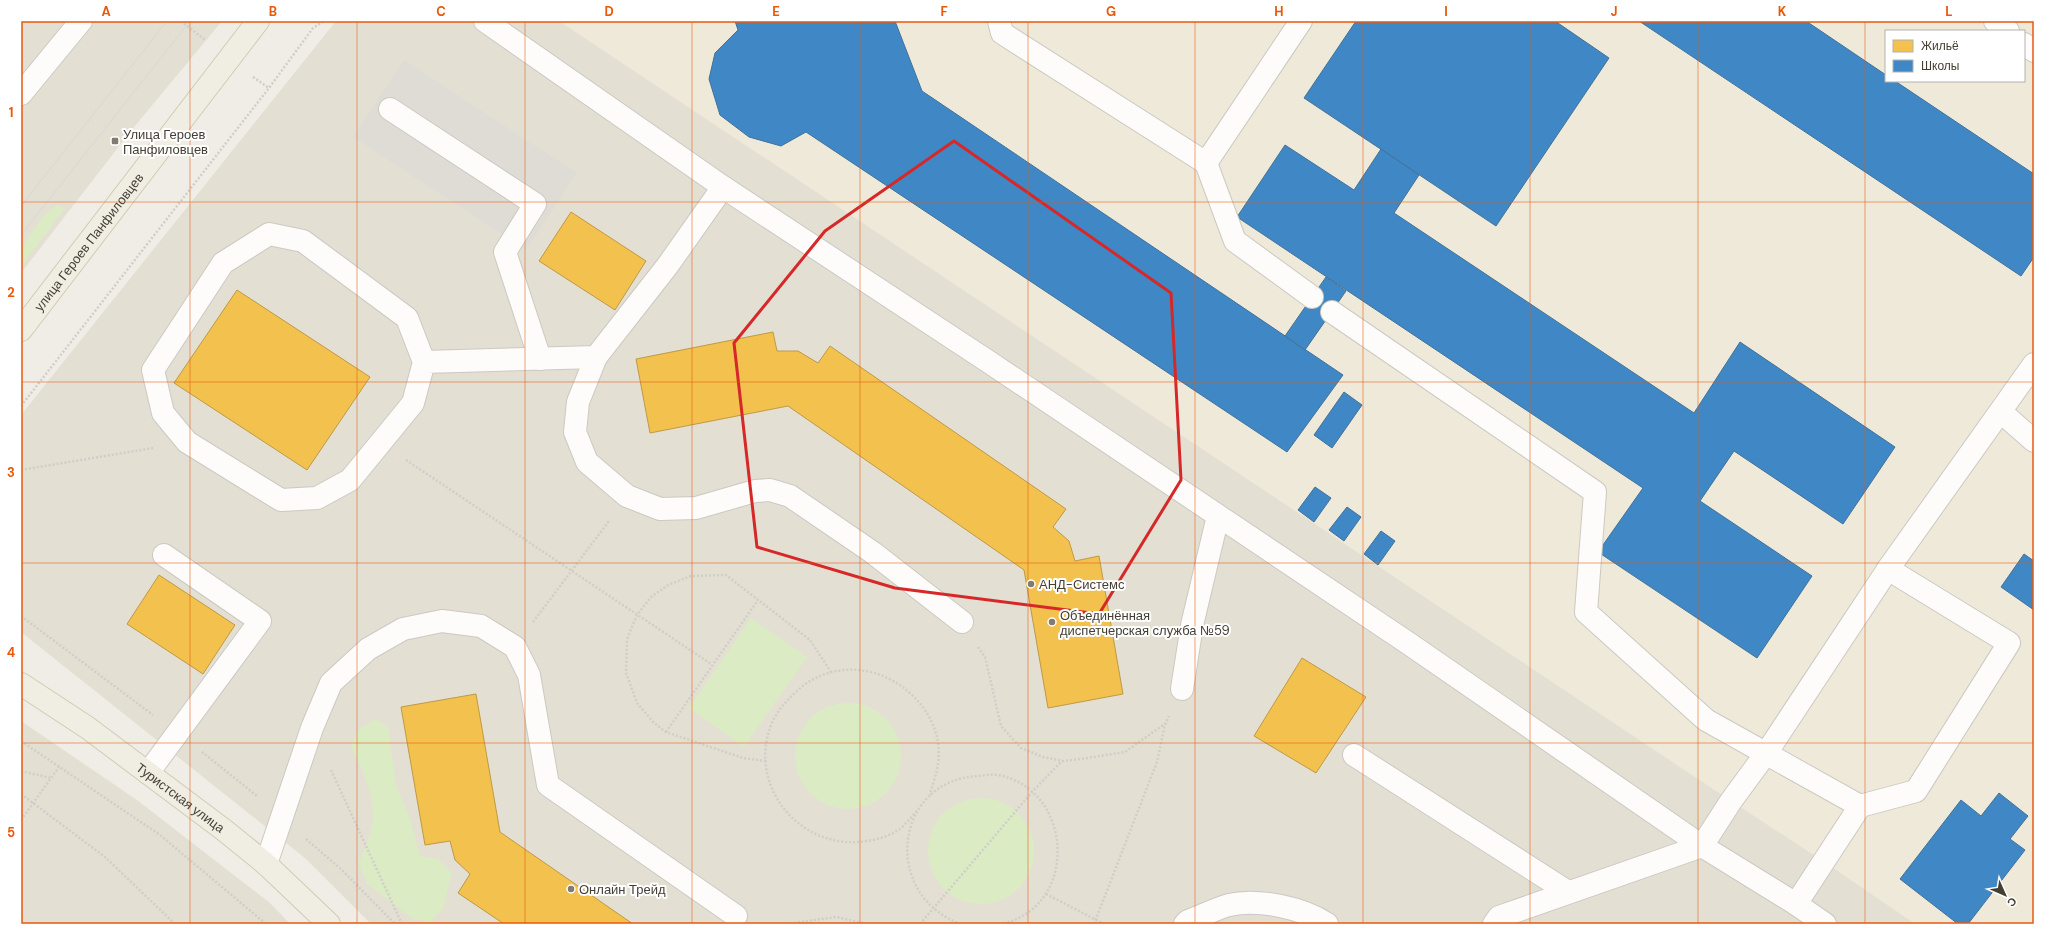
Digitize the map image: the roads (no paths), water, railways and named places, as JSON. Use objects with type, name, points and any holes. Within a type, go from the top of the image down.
[{"type":"main road","name":"улица Героев Панфиловцев","points":[[21,330],[258,21]]},
{"type":"main road","name":"Туристская улица","points":[[21,684],[88,728],[224,830],[266,864],[329,924]]},
{"type":"street","points":[[21,94],[81,21]]},
{"type":"street","points":[[485,21],[723,187],[983,358],[1408,643],[1702,846],[1796,904],[1825,924]]},
{"type":"street","points":[[999,21],[1002,33],[1206,163],[1235,241],[1312,297]]},
{"type":"street","points":[[1206,163],[1300,21]]},
{"type":"street","points":[[1995,21],[2007,30]]},
{"type":"street","points":[[2025,45],[2034,51]]},
{"type":"street","points":[[390,109],[536,204],[505,252],[540,359]]},
{"type":"street","points":[[723,187],[668,265],[596,357],[578,402],[575,432],[587,462],[628,496],[660,509],[696,508],[755,491],[770,490],[790,496],[872,552],[962,622]]},
{"type":"street","points":[[269,234],[303,241],[407,318],[424,362],[413,403],[350,480],[317,498],[281,500],[187,442],[163,413],[153,370],[223,264],[269,234]]},
{"type":"street","points":[[1332,312],[1595,492],[1586,612],[1706,720],[1767,752],[1860,806]]},
{"type":"street","points":[[424,362],[596,357]]},
{"type":"street","points":[[1494,924],[1499,917],[1702,846],[1731,801],[1767,752],[1888,569],[2034,364]]},
{"type":"street","points":[[2001,412],[2034,441]]},
{"type":"street","points":[[1182,689],[1192,626],[1218,516]]},
{"type":"street","points":[[148,773],[260,621],[164,555]]},
{"type":"street","points":[[1796,904],[1860,806],[1916,791],[2009,642],[1888,569]]},
{"type":"street","points":[[266,864],[312,728],[331,683],[368,649],[403,629],[442,621],[481,626],[515,647],[529,674],[548,785],[736,916]]},
{"type":"street","points":[[1354,755],[1568,892]]},
{"type":"street","points":[[1185,924],[1188,921],[1230,905],[1268,903],[1318,918],[1328,924]]},
{"type":"tram line","points":[[21,206],[167,21]]},
{"type":"tram line","points":[[21,235],[190,21]]},
{"type":"place","name":"Улица Героев Панфиловцев","points":[[115,141]]},
{"type":"place","name":"АНД-Системс","points":[[1031,584]]},
{"type":"place","name":"Объединённая диспетчерская служба №59","points":[[1052,622]]},
{"type":"place","name":"Онлайн Трейд","points":[[571,889]]}]
